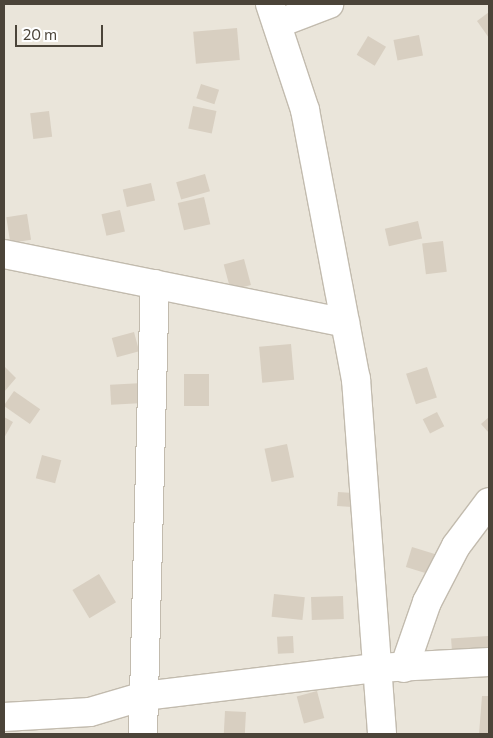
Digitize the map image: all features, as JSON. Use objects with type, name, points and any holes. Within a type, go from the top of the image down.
[{"type":"street","points":[[330,4],[273,14],[305,110],[356,379],[382,734]]},
{"type":"street","points":[[4,254],[345,323]]},
{"type":"street","points":[[143,734],[155,284]]},
{"type":"street","points":[[404,668],[427,602],[456,546],[489,502]]},
{"type":"street","points":[[4,717],[90,712],[144,696],[377,668],[489,662]]},
{"type":"shaded area","points":[[4,4],[489,4],[489,734],[4,734]]},
{"type":"building","points":[[489,12],[489,38],[477,21]]},
{"type":"building","points":[[237,28],[240,60],[196,64],[193,32]]},
{"type":"building","points":[[419,35],[423,56],[397,61],[393,40]]},
{"type":"building","points":[[368,36],[386,47],[375,66],[357,55]]},
{"type":"building","points":[[201,84],[219,90],[214,104],[196,98]]},
{"type":"building","points":[[193,106],[216,111],[212,133],[188,128]]},
{"type":"building","points":[[49,111],[52,137],[33,139],[30,113]]},
{"type":"building","points":[[205,174],[210,191],[181,200],[176,182]]},
{"type":"building","points":[[151,183],[155,201],[127,207],[123,190]]},
{"type":"building","points":[[204,197],[210,224],[184,230],[178,203]]},
{"type":"building","points":[[120,210],[125,231],[106,236],[101,214]]},
{"type":"building","points":[[27,214],[31,240],[10,243],[6,217]]},
{"type":"building","points":[[418,221],[422,239],[389,246],[385,229]]},
{"type":"building","points":[[443,241],[447,272],[426,274],[422,244]]},
{"type":"building","points":[[244,259],[251,285],[231,291],[224,264]]},
{"type":"building","points":[[134,332],[139,351],[117,357],[112,338]]},
{"type":"building","points":[[291,344],[294,380],[262,383],[259,347]]},
{"type":"building","points":[[4,366],[16,378],[4,392]]},
{"type":"building","points":[[427,367],[437,397],[416,404],[406,374]]},
{"type":"building","points":[[184,374],[209,374],[209,406],[184,406]]},
{"type":"building","points":[[143,383],[144,403],[111,405],[110,385]]},
{"type":"building","points":[[14,391],[40,409],[30,424],[4,406]]},
{"type":"building","points":[[437,412],[444,426],[430,434],[423,419]]},
{"type":"building","points":[[4,417],[13,422],[4,438]]},
{"type":"building","points":[[489,417],[489,433],[481,424]]},
{"type":"building","points":[[287,444],[294,477],[272,482],[265,449]]},
{"type":"building","points":[[42,455],[61,460],[55,483],[36,478]]},
{"type":"building","points":[[338,492],[353,493],[352,507],[337,506]]},
{"type":"building","points":[[412,547],[439,555],[433,575],[406,567]]},
{"type":"building","points":[[99,574],[116,602],[89,618],[72,590]]},
{"type":"building","points":[[274,594],[305,597],[302,620],[272,617]]},
{"type":"building","points":[[343,596],[344,619],[312,620],[311,597]]},
{"type":"building","points":[[293,636],[294,653],[278,654],[277,637]]},
{"type":"building","points":[[488,636],[489,651],[452,654],[451,639]]},
{"type":"building","points":[[317,691],[324,718],[304,723],[297,696]]},
{"type":"building","points":[[482,696],[489,696],[489,734],[479,734]]},
{"type":"building","points":[[225,711],[246,712],[245,734],[224,734]]}]
